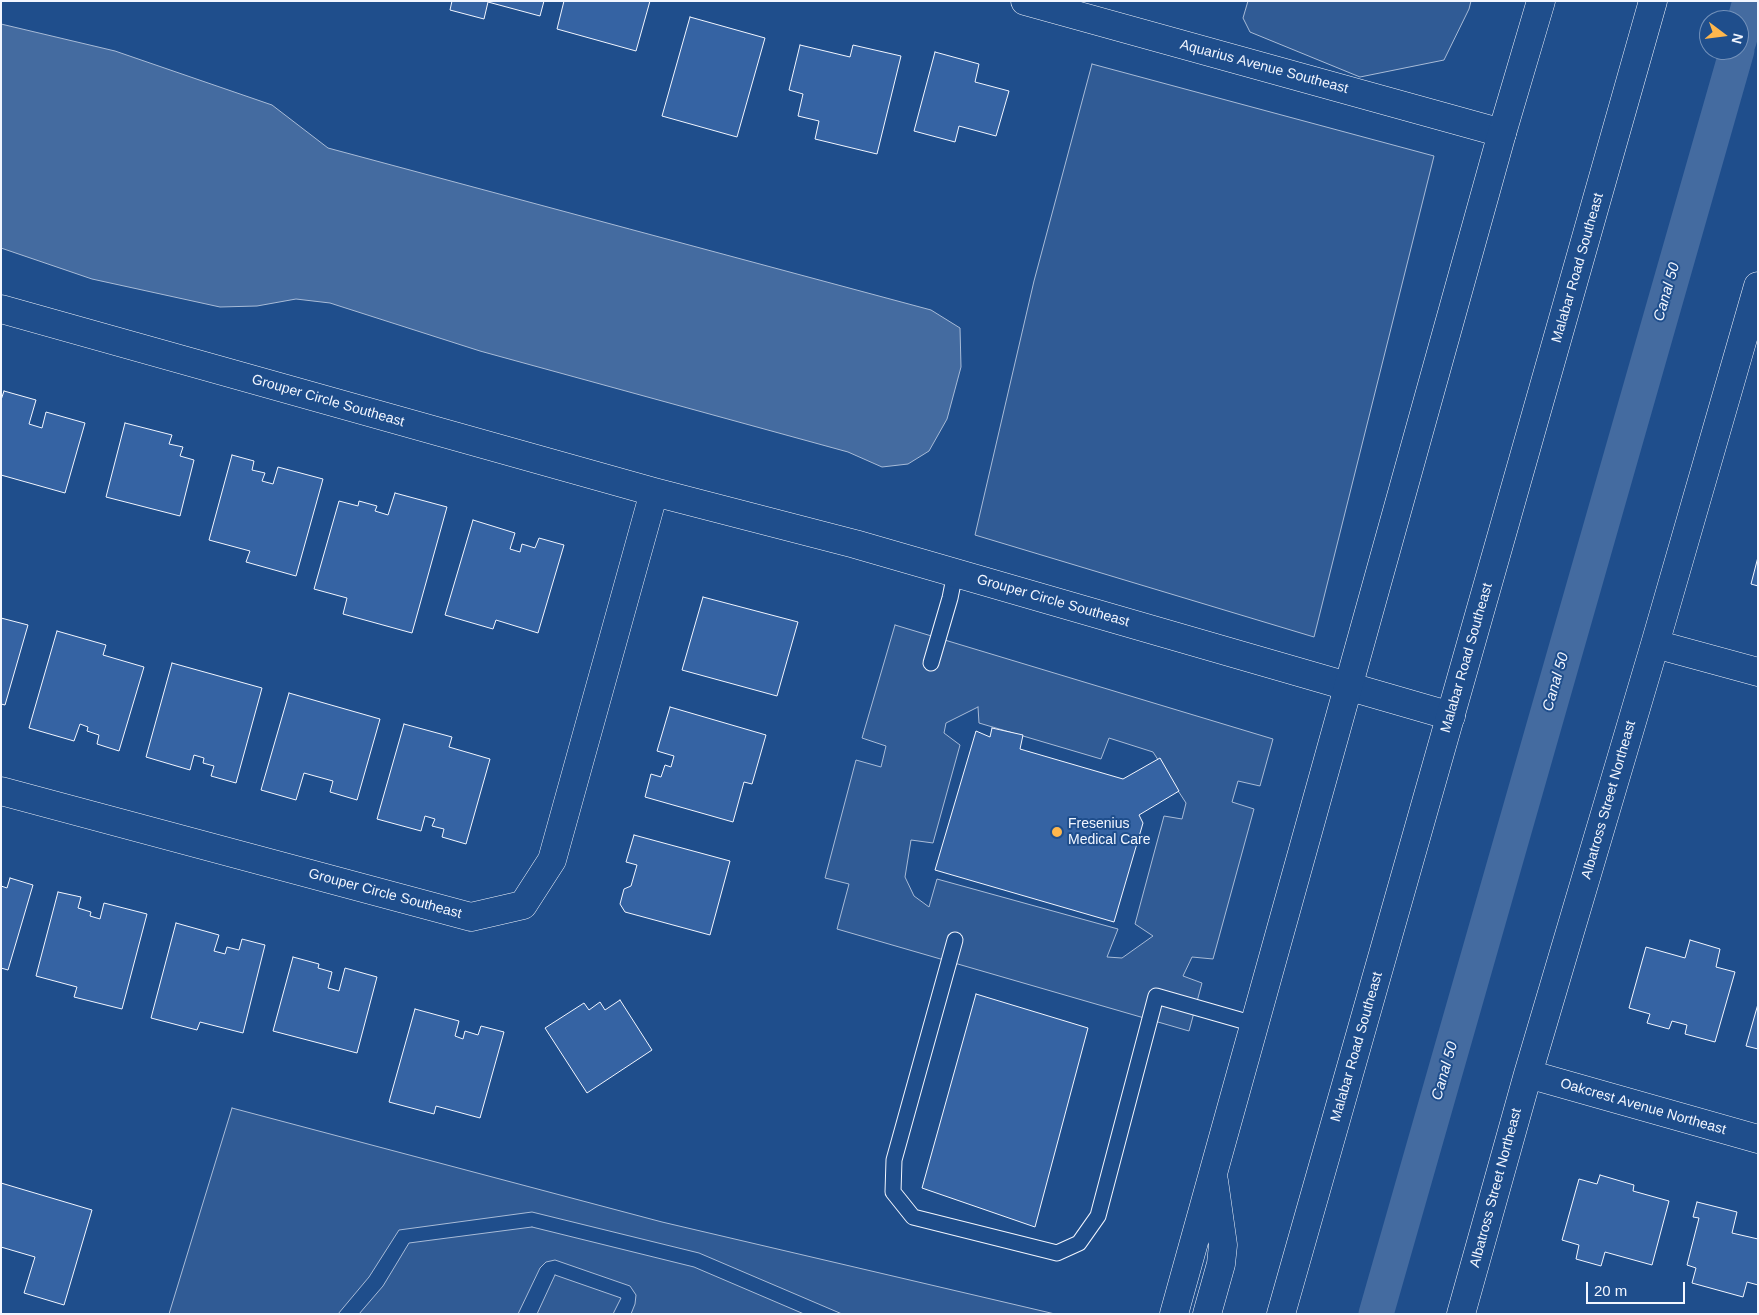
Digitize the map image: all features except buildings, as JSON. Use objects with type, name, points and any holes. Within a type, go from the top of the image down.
[{"type":"street","name":"Aquarius Avenue Southeast","points":[[1025,1],[1502,133]]},
{"type":"street","points":[[1174,1314],[1502,133],[1541,1]]},
{"type":"street","name":"Malabar Road Southeast","points":[[1281,1314],[1653,1]]},
{"type":"street","name":"Albatross Street Northeast","points":[[1461,1314],[1528,1074],[1758,286]]},
{"type":"street","name":"Grouper Circle Southeast","points":[[1,309],[654,492],[855,544],[1451,716]]},
{"type":"street","name":"Grouper Circle Southeast","points":[[1,791],[471,917],[523,905],[552,860],[654,492]]},
{"type":"street","points":[[1655,644],[1758,672]]},
{"type":"street","name":"Oakcrest Avenue Northeast","points":[[1528,1074],[1758,1139]]},
{"type":"street","points":[[1207,1314],[1221,1264],[1223,1245],[1213,1170]]},
{"type":"lane","points":[[931,663],[950,598],[955,573]]},
{"type":"lane","points":[[955,940],[894,1160],[893,1192],[913,1217],[1057,1253],[1079,1243],[1098,1216],[1156,996],[1254,1024]]},
{"type":"shaded area","points":[[1248,1],[1471,1],[1469,9],[1444,60],[1360,77],[1250,32],[1243,18]]},
{"type":"shaded area","points":[[1,24],[115,51],[272,105],[328,148],[931,310],[960,328],[961,367],[947,419],[929,451],[908,464],[882,467],[848,452],[480,351],[330,303],[296,299],[257,306],[220,307],[92,279],[1,248]]},
{"type":"shaded area","points":[[1092,64],[1434,156],[1314,637],[975,535],[1034,281]]},
{"type":"shaded area","points":[[895,625],[1273,739],[1260,786],[1238,781],[1232,802],[1254,809],[1213,959],[1192,957],[1183,976],[1202,983],[1189,1031],[837,929],[849,884],[825,878],[856,760],[881,767],[886,746],[862,738]],"holes":[[[978,707],[979,723],[1101,759],[1109,738],[1153,752],[1186,803],[1182,819],[1164,816],[1135,924],[1153,936],[1122,958],[1107,957],[1118,929],[937,879],[929,907],[914,896],[905,877],[911,840],[933,843],[960,745],[944,733],[946,723]]]},
{"type":"shaded area","points":[[232,1108],[662,1222],[1055,1314],[842,1314],[699,1253],[532,1212],[399,1230],[369,1277],[338,1314],[169,1314]]},
{"type":"shaded area","points":[[532,1227],[694,1267],[804,1314],[631,1314],[636,1295],[630,1286],[555,1260],[546,1262],[540,1268],[518,1314],[359,1314],[383,1286],[409,1243]]},
{"type":"shaded area","points":[[555,1275],[621,1298],[613,1314],[537,1314]]},
{"type":"waterway","name":"Canal 50","points":[[1748,10],[1750,1]]},
{"type":"waterway","name":"Canal 50","points":[[1376,1314],[1734,60]]},
{"type":"place","name":"Fresenius Medical Care","points":[[1057,832]]}]
